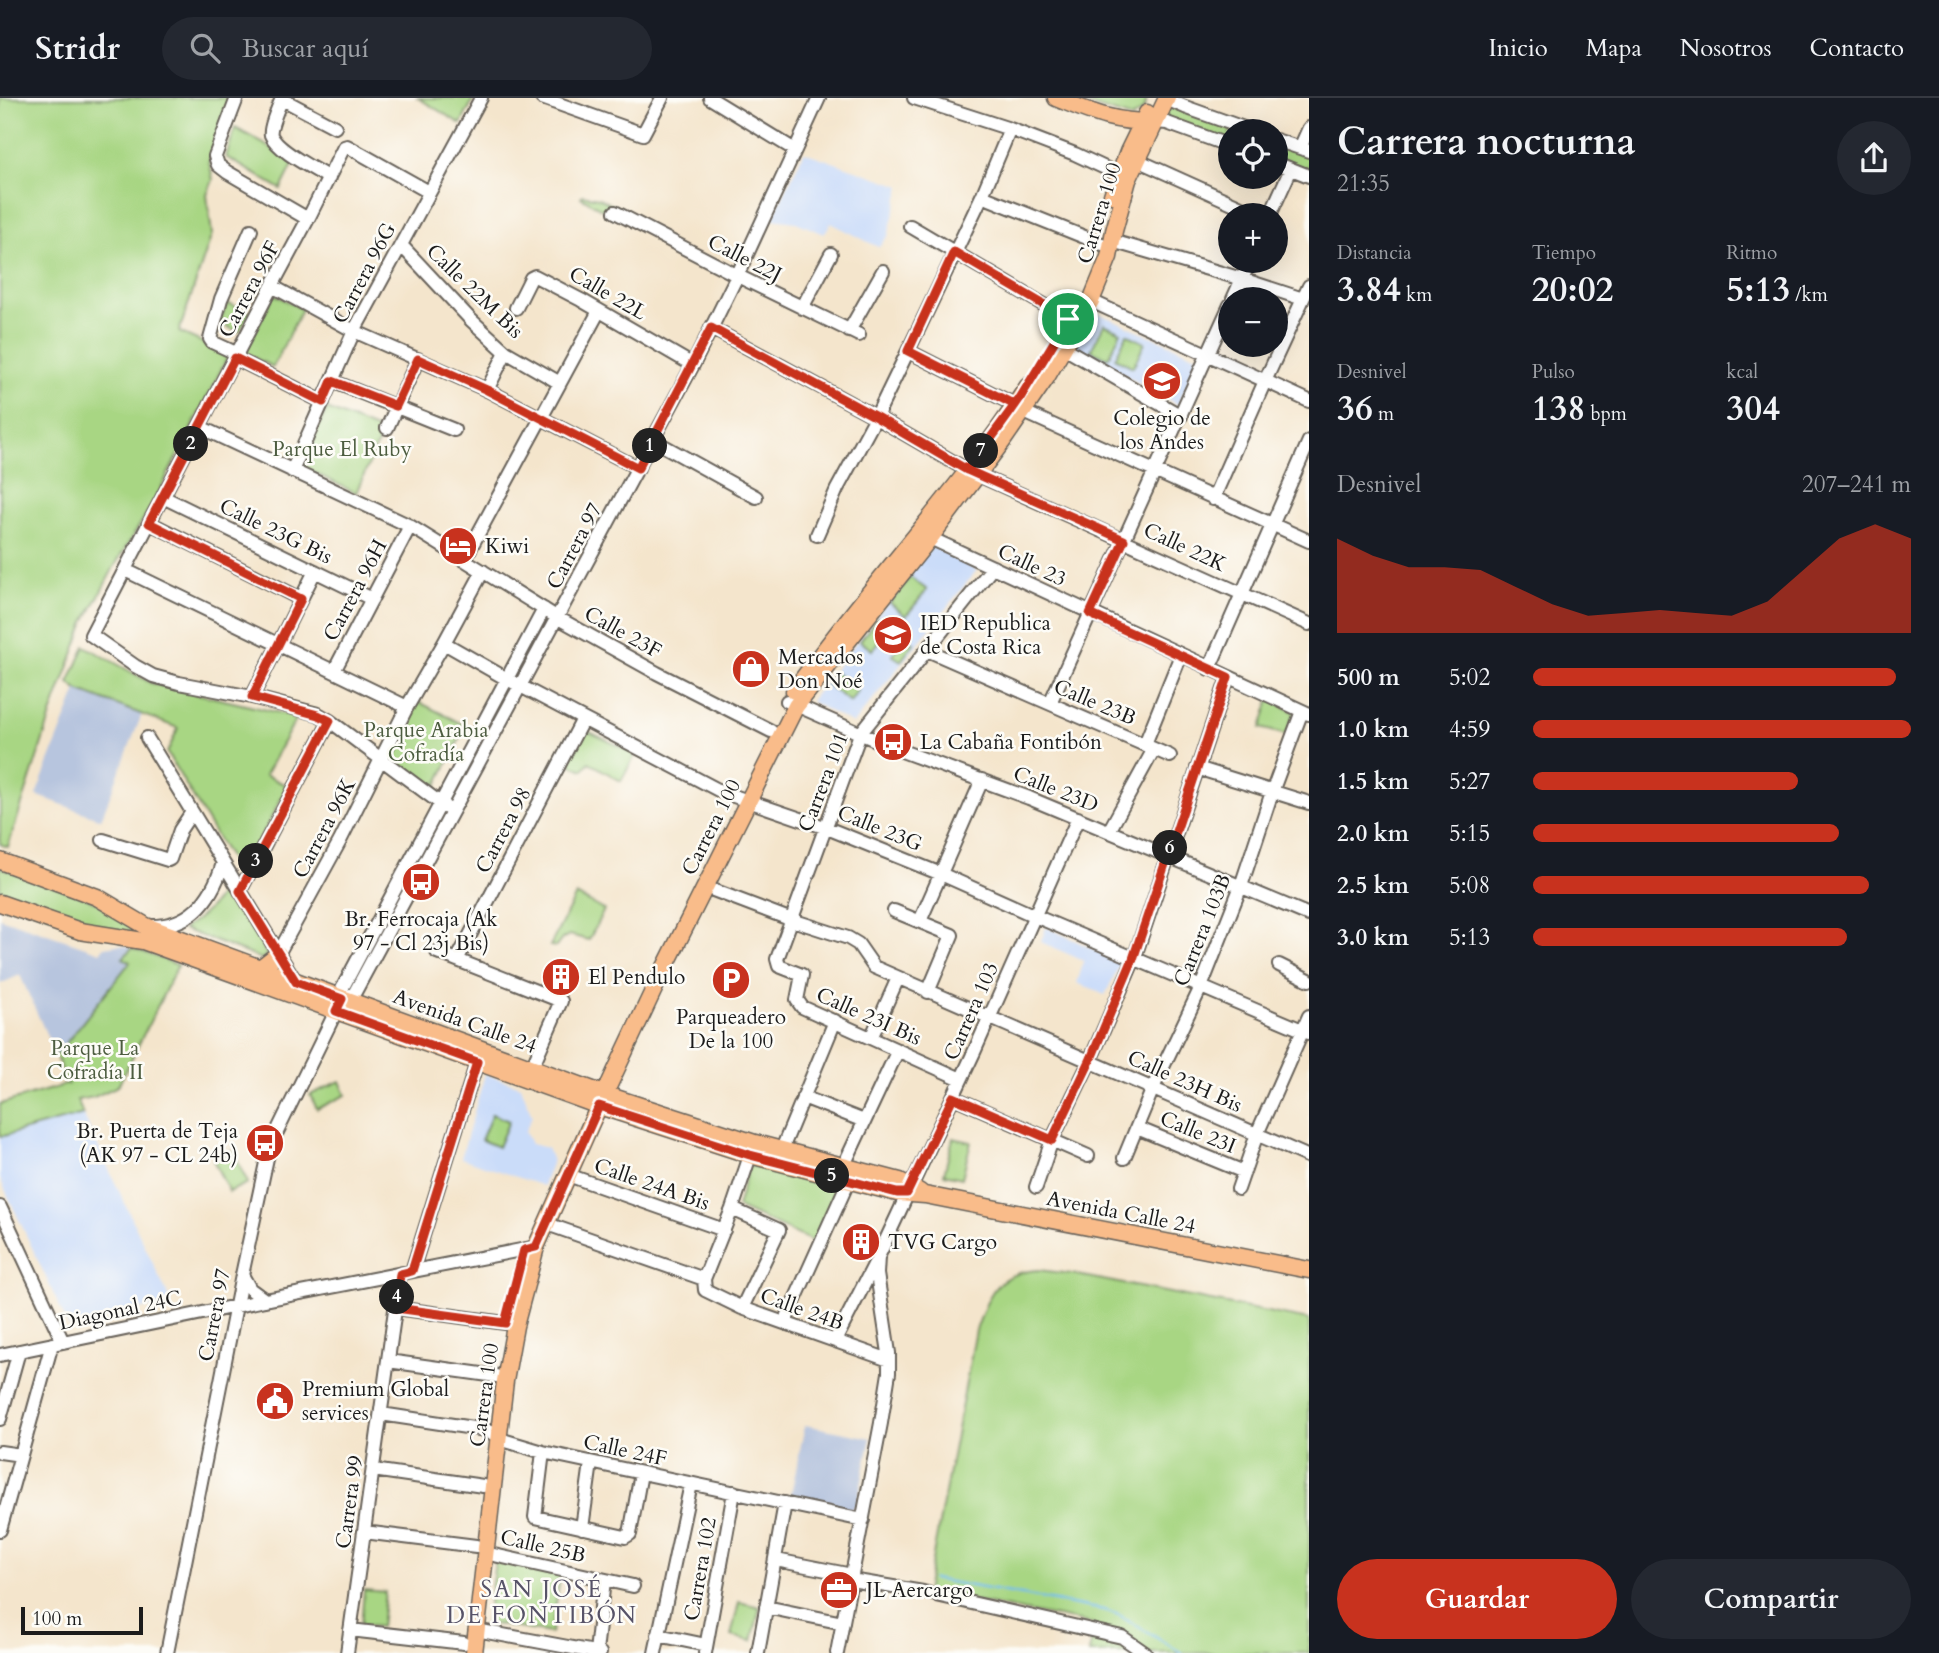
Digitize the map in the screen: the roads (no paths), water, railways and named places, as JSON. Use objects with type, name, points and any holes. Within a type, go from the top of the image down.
[{"type":"main road","points":[[1056,98],[1117,128],[1132,156]]},
{"type":"main road","name":"Carrera 100","points":[[1149,122],[1155,98]]},
{"type":"main road","name":"Carrera 100","points":[[467,1650],[494,1436],[496,1376],[505,1323],[530,1248],[597,1098],[791,704],[930,538],[972,473],[1064,348],[1091,301],[1110,257],[1107,212],[1118,174],[1132,156],[1149,122],[1166,98]]},
{"type":"main road","points":[[1091,113],[1117,120],[1149,122]]},
{"type":"main road","name":"Carrera 100","points":[[1020,408],[1107,243],[1132,156]]},
{"type":"main road","name":"Carrera 100","points":[[467,1650],[476,1630],[483,1486],[530,1248],[547,1224],[597,1098],[705,887],[771,732],[867,593],[972,473]]},
{"type":"main road","name":"Avenida Calle 24","points":[[0,862],[97,897],[146,926],[296,982],[339,1005],[477,1062],[753,1149],[846,1172]]},
{"type":"main road","name":"Avenida Calle 24","points":[[0,903],[80,931],[143,941],[532,1067],[597,1098]]},
{"type":"main road","points":[[260,968],[278,954]]},
{"type":"main road","name":"Avenida Calle 24","points":[[753,1149],[782,1149],[897,1193],[909,1190],[1309,1270]]},
{"type":"street","points":[[237,98],[215,156],[218,165],[308,219]]},
{"type":"street","points":[[329,178],[279,147],[271,135],[271,128],[282,98],[335,127]]},
{"type":"street","name":"Carrera 96G","points":[[292,471],[354,331],[481,98]]},
{"type":"street","points":[[542,98],[643,134],[663,98]]},
{"type":"street","points":[[710,98],[795,150]]},
{"type":"street","name":"Carrera 97","points":[[339,1005],[355,992],[693,365],[819,98]]},
{"type":"street","points":[[914,98],[1010,129],[1118,174]]},
{"type":"street","points":[[1166,98],[1218,119]]},
{"type":"street","points":[[1149,122],[1167,123],[1218,142]]},
{"type":"street","points":[[1304,150],[1309,128]]},
{"type":"street","points":[[817,535],[837,489],[876,417],[982,196],[1010,129]]},
{"type":"street","name":"Carrera 96F","points":[[252,697],[153,676],[91,635],[344,147],[347,146],[429,192]]},
{"type":"street","points":[[1132,156],[1233,203]]},
{"type":"street","points":[[1275,203],[1290,169],[1309,176]]},
{"type":"street","points":[[982,196],[1107,243],[1242,279],[1303,299]]},
{"type":"street","name":"Calle 22J","points":[[615,212],[854,333],[883,271]]},
{"type":"street","points":[[910,226],[1068,319]]},
{"type":"street","points":[[251,230],[221,299],[210,339],[323,402]]},
{"type":"street","name":"Calle 22M Bis","points":[[401,245],[471,320],[506,352],[560,383]]},
{"type":"street","points":[[802,309],[831,254]]},
{"type":"street","points":[[1238,287],[1245,273]]},
{"type":"street","name":"Calle 22L","points":[[516,309],[531,278],[535,276],[693,365]]},
{"type":"street","points":[[272,286],[354,331],[487,390],[638,468]]},
{"type":"street","points":[[1213,499],[1309,286]]},
{"type":"street","points":[[1091,301],[1309,401]]},
{"type":"street","points":[[464,560],[599,311]]},
{"type":"street","name":"Calle 22K","points":[[711,328],[876,417],[972,473],[1309,624]]},
{"type":"street","points":[[1050,703],[1218,334]]},
{"type":"street","points":[[1064,348],[1181,416]]},
{"type":"street","points":[[908,351],[1020,408],[1309,541]]},
{"type":"street","points":[[487,390],[506,352]]},
{"type":"street","points":[[387,428],[418,359]]},
{"type":"street","points":[[332,381],[454,429]]},
{"type":"street","name":"Calle 23F","points":[[200,427],[410,526],[558,618],[771,732]]},
{"type":"street","points":[[653,440],[756,497]]},
{"type":"street","points":[[1209,669],[1309,441]]},
{"type":"street","name":"Calle 23G Bis","points":[[163,497],[372,599]]},
{"type":"street","points":[[149,523],[301,599]]},
{"type":"street","name":"Carrera 96H","points":[[334,671],[410,526]]},
{"type":"street","name":"Calle 23","points":[[930,538],[1306,713]]},
{"type":"street","name":"Carrera 101","points":[[799,1005],[797,1000],[802,975],[779,966],[777,959],[860,734],[993,567]]},
{"type":"street","points":[[125,570],[407,707]]},
{"type":"street","points":[[315,571],[252,697],[318,715],[330,721],[452,812]]},
{"type":"street","name":"Carrera 96K","points":[[278,954],[340,841],[407,707],[483,571]]},
{"type":"street","name":"Carrera 97","points":[[167,1653],[242,1275],[272,1140],[339,1005],[343,987],[544,609]]},
{"type":"street","name":"Calle 23G","points":[[444,643],[713,787],[827,828],[941,874],[1306,1032]]},
{"type":"street","name":"Calle 23B","points":[[927,650],[1170,756]]},
{"type":"street","points":[[1110,831],[1149,746],[1181,655]]},
{"type":"street","points":[[1036,1187],[1052,1140],[1090,1061],[1133,959],[1228,677]]},
{"type":"street","name":"Calle 23D","points":[[791,704],[860,734],[1110,831],[1309,915]]},
{"type":"street","name":"Carrera 103B","points":[[1124,1158],[1153,1088],[1201,987],[1241,886],[1272,792],[1306,713]]},
{"type":"street","name":"Carrera 98","points":[[457,960],[583,719]]},
{"type":"street","points":[[240,891],[330,721]]},
{"type":"street","points":[[147,738],[296,982]]},
{"type":"street","points":[[1197,768],[1309,803]]},
{"type":"street","points":[[920,921],[982,780]]},
{"type":"street","points":[[103,840],[168,860],[180,830],[192,812]]},
{"type":"street","name":"Carrera 103","points":[[835,1341],[878,1257],[953,1097],[1078,818]]},
{"type":"street","points":[[146,926],[169,924],[192,914],[211,894],[223,863]]},
{"type":"street","name":"Calle 23H Bis","points":[[705,887],[848,938],[858,944],[874,967],[1257,1134],[1308,1153]]},
{"type":"street","points":[[894,911],[952,935],[929,992]]},
{"type":"street","points":[[437,952],[561,1000],[532,1067]]},
{"type":"street","points":[[1279,965],[1309,980]]},
{"type":"street","points":[[871,1038],[898,978]]},
{"type":"street","name":"Calle 23I Bis","points":[[799,1005],[961,1079]]},
{"type":"street","points":[[1238,1189],[1257,1134],[1306,1032],[1309,1016]]},
{"type":"street","points":[[782,1149],[835,1021]]},
{"type":"street","points":[[785,1322],[864,1121],[898,1050]]},
{"type":"street","name":"Carrera 99","points":[[347,1653],[396,1308],[477,1062]]},
{"type":"street","points":[[803,1097],[864,1121]]},
{"type":"street","points":[[953,1097],[1088,1156]]},
{"type":"street","name":"Calle 23I","points":[[1137,1128],[1244,1172]]},
{"type":"street","points":[[704,1284],[753,1149]]},
{"type":"street","name":"Calle 24A Bis","points":[[568,1175],[724,1230]]},
{"type":"street","points":[[0,1207],[57,1343],[0,1530]]},
{"type":"street","points":[[732,1209],[779,1230],[742,1308]]},
{"type":"street","name":"Calle 24B","points":[[547,1224],[704,1284],[706,1292],[742,1308],[890,1360]]},
{"type":"street","name":"Diagonal 24C","points":[[0,1355],[530,1248]]},
{"type":"street","name":"Carrera 103","points":[[837,1653],[886,1396],[890,1360],[877,1274],[878,1257]]},
{"type":"street","points":[[242,1275],[250,1289],[265,1300]]},
{"type":"street","points":[[396,1308],[505,1323]]},
{"type":"street","points":[[0,1419],[19,1351]]},
{"type":"street","points":[[388,1361],[496,1376]]},
{"type":"street","name":"Calle 24F","points":[[381,1414],[486,1430],[494,1436],[542,1452],[863,1520]]},
{"type":"street","points":[[0,1452],[21,1455]]},
{"type":"street","points":[[542,1452],[535,1517],[625,1537],[630,1534],[641,1472]]},
{"type":"street","points":[[582,1528],[591,1463]]},
{"type":"street","points":[[373,1470],[483,1486]]},
{"type":"street","points":[[655,1653],[691,1483]]},
{"type":"street","name":"Carrera 102","points":[[705,1649],[734,1492]]},
{"type":"street","points":[[758,1653],[786,1503]]},
{"type":"street","name":"Calle 25B","points":[[364,1532],[480,1550],[633,1586]]},
{"type":"street","points":[[776,1560],[1122,1637],[1145,1653]]},
{"type":"street","points":[[476,1630],[598,1653],[604,1580]]},
{"type":"street","points":[[766,1607],[843,1623]]},
{"type":"street","points":[[351,1630],[467,1650]]},
{"type":"street","points":[[658,1635],[705,1649]]},
{"type":"waterway","points":[[933,1579],[1104,1610],[1119,1615],[1182,1653]]},
{"type":"place","name":"Colegio de los Andes","points":[[1162,381]]},
{"type":"place","name":"Kiwi","points":[[458,546]]},
{"type":"place","name":"IED Republica de Costa Rica","points":[[893,635]]},
{"type":"place","name":"Mercados Don Noé","points":[[751,669]]},
{"type":"place","name":"La Cabaña Fontibón","points":[[893,742]]},
{"type":"place","name":"Br. Ferrocaja (Ak 97 - Cl 23j Bis)","points":[[421,882]]},
{"type":"place","name":"El Pendulo","points":[[561,977]]},
{"type":"place","name":"Parqueadero De la 100","points":[[731,980]]},
{"type":"place","name":"Br. Puerta de Teja (AK 97 - CL 24b)","points":[[265,1143]]},
{"type":"place","name":"TVG Cargo","points":[[861,1242]]},
{"type":"place","name":"Premium Global services","points":[[275,1401]]},
{"type":"place","name":"JL Aercargo","points":[[839,1590]]},
{"type":"district","name":"SAN JOSÉ DE FONTIBÓN","points":[[542,1602]]},
{"type":"park label","name":"Parque El Ruby","points":[[342,449]]},
{"type":"park label","name":"Parque Arabia Cofradía","points":[[426,742]]},
{"type":"park label","name":"Parque La Cofradía II","points":[[95,1060]]}]
